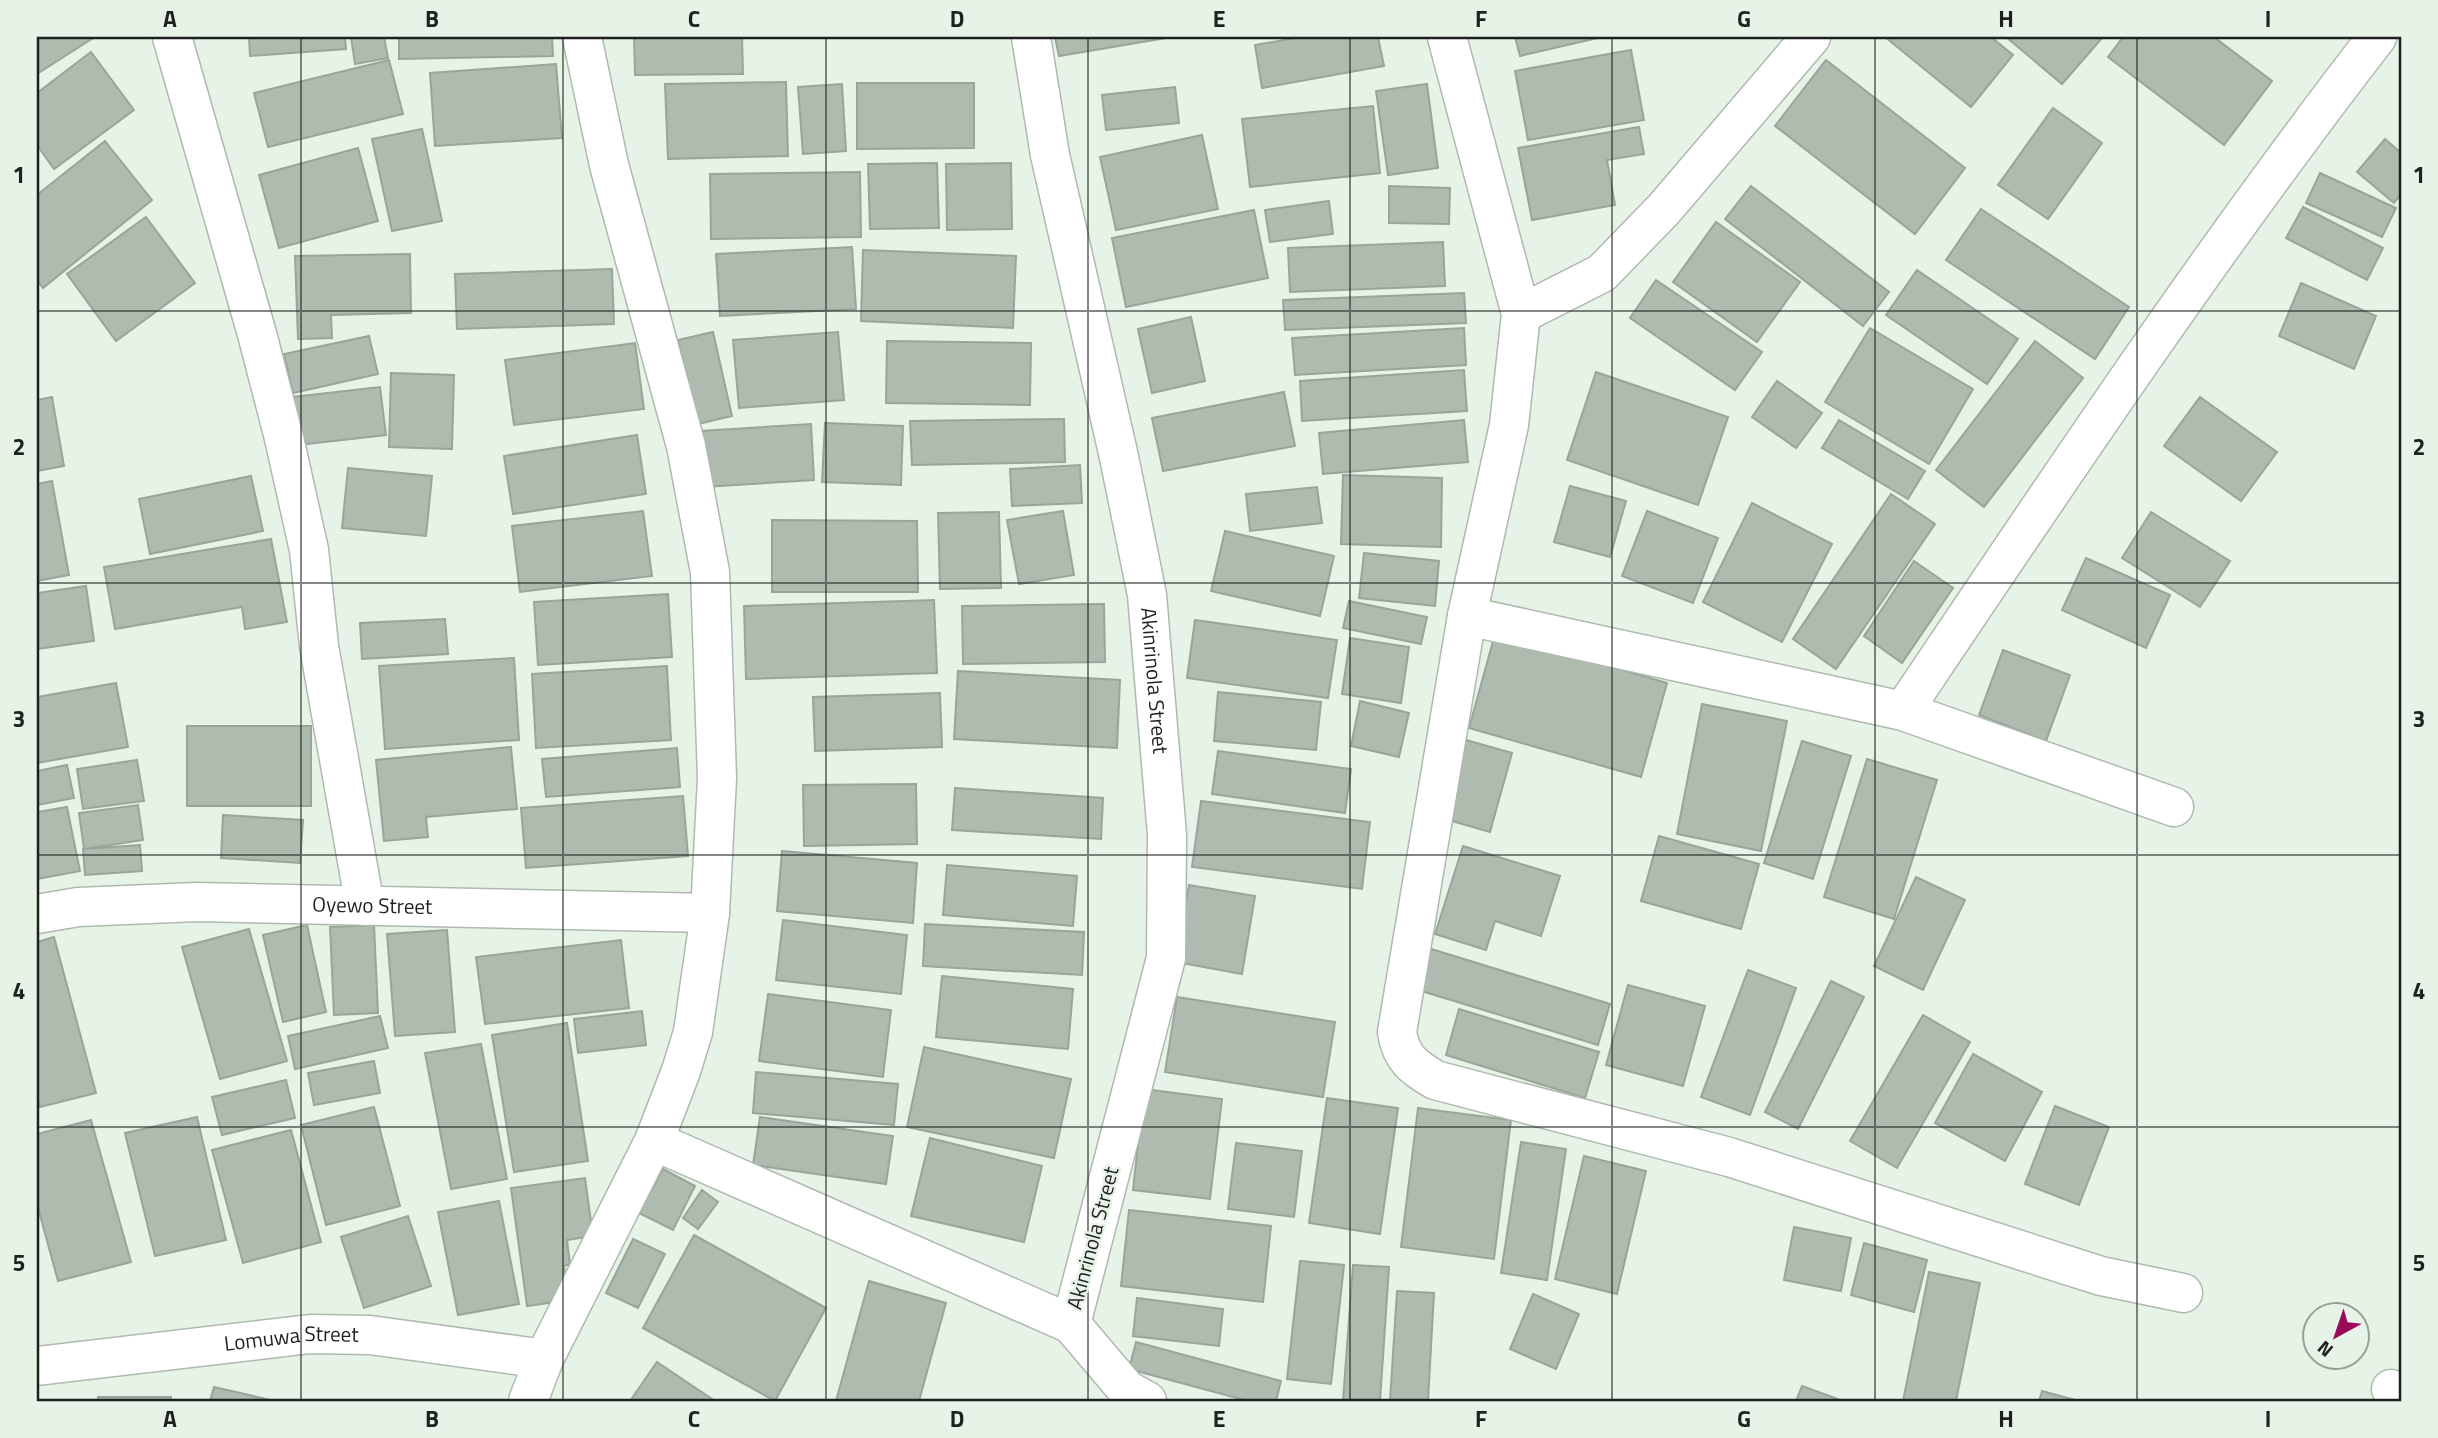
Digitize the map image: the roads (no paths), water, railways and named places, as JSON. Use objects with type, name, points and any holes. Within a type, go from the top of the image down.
[{"type":"street","points":[[172,37],[257,334],[309,551],[318,646],[365,906]]},
{"type":"street","points":[[528,1401],[544,1359],[654,1141],[693,1032],[710,913],[717,778],[710,572],[686,446],[608,165],[582,37]]},
{"type":"street","name":"Akinrinola Street","points":[[1031,37],[1049,155],[1119,457],[1147,595],[1167,835],[1166,958],[1071,1324]]},
{"type":"street","points":[[1447,37],[1521,314],[1509,425],[1467,616],[1397,1032],[1400,1052],[1412,1067],[1435,1080],[1728,1157],[2101,1276],[2183,1293]]},
{"type":"street","points":[[1521,314],[1602,273],[1664,209],[1811,37]]},
{"type":"street","points":[[1903,711],[2147,348],[2271,175],[2377,37]]},
{"type":"street","points":[[1467,616],[1903,711],[2174,807]]},
{"type":"street","name":"Oyewo Street","points":[[37,914],[78,907],[197,902],[710,913]]},
{"type":"street","points":[[654,1141],[1071,1324],[1127,1390],[1147,1401]]},
{"type":"street","name":"Lomuwa Street","points":[[37,1366],[310,1334],[370,1335],[544,1359]]}]
